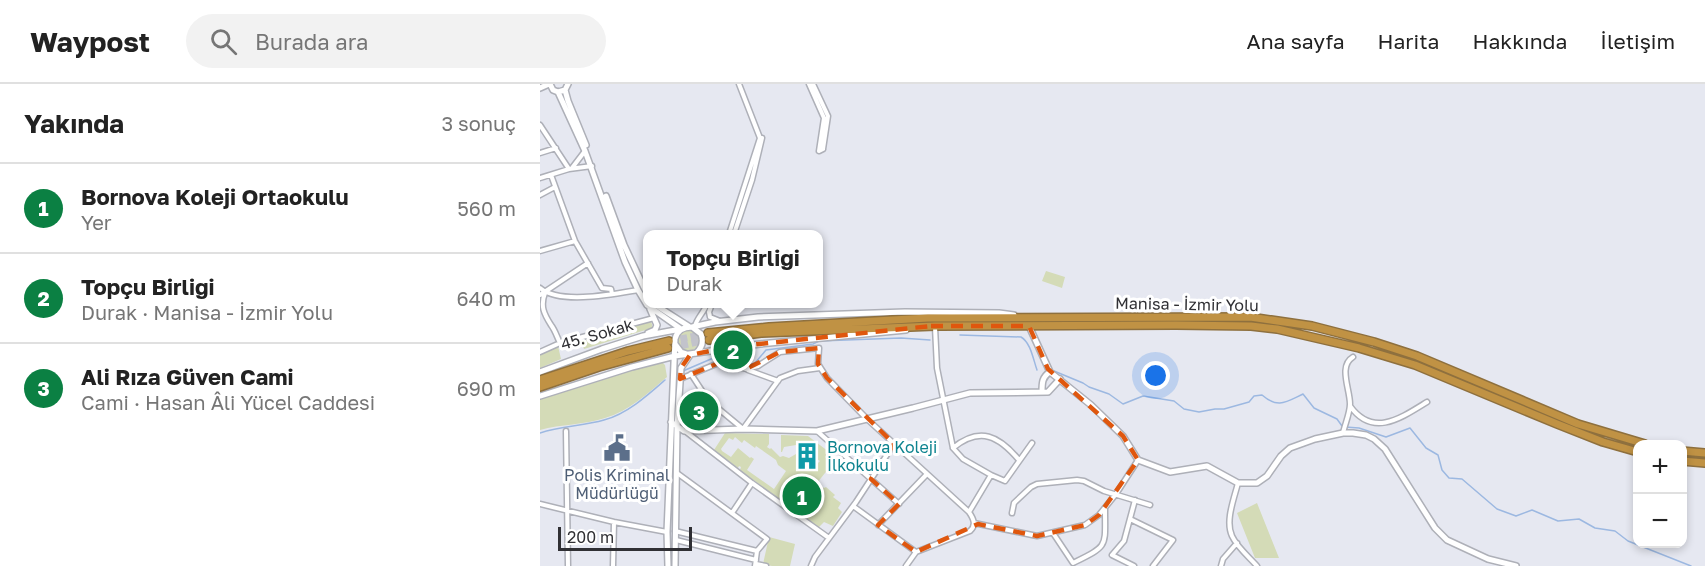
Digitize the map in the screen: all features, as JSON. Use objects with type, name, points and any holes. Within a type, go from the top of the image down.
[{"type":"highway","name":"Manisa - İzmir Yolu","points":[[1633,440],[1578,423],[1417,356],[1374,342],[1312,326],[1250,317],[1030,317],[872,321],[769,327],[709,337],[808,330],[933,326],[1251,327],[1310,336],[1416,365],[1557,424],[1603,442],[1633,451]]},
{"type":"highway","points":[[540,380],[628,351],[671,344]]},
{"type":"highway","points":[[540,387],[671,344]]},
{"type":"highway","points":[[1687,451],[1705,453]]},
{"type":"highway","points":[[1687,461],[1705,463]]},
{"type":"main road","points":[[540,88],[549,84],[553,90],[558,92],[592,166],[625,262],[643,298]]},
{"type":"main road","points":[[558,92],[568,86]]},
{"type":"main road","points":[[568,86],[568,101],[624,245],[643,284]]},
{"type":"main road","points":[[643,336],[656,328],[649,308]]},
{"type":"main road","points":[[651,308],[681,329]]},
{"type":"main road","points":[[662,308],[701,334],[702,343],[698,351],[690,354],[681,352],[671,344]]},
{"type":"main road","points":[[540,372],[643,336],[720,321],[758,317],[905,312],[999,313],[1030,317]]},
{"type":"main road","points":[[540,396],[675,356],[730,347],[933,326]]},
{"type":"main road","points":[[1029,326],[1050,372],[1091,405],[1123,436],[1138,460],[1170,472],[1207,466],[1238,483],[1257,483],[1267,476],[1281,456],[1300,443],[1343,433],[1366,435],[1385,449],[1435,528],[1447,540],[1488,560],[1516,566]]},
{"type":"main road","points":[[668,566],[667,532],[674,424],[675,356],[671,344],[681,329]]},
{"type":"main road","points":[[675,566],[674,424],[681,368],[690,354]]},
{"type":"main road","points":[[1042,392],[1042,381],[1050,372]]},
{"type":"main road","points":[[674,424],[684,430],[817,431],[970,393],[1047,393],[1060,379]]},
{"type":"street","points":[[730,230],[760,138],[741,84]]},
{"type":"street","points":[[735,230],[762,140],[741,84]]},
{"type":"street","points":[[811,84],[828,116],[824,149],[819,151],[824,118],[811,84]]},
{"type":"street","points":[[540,125],[570,168]]},
{"type":"street","points":[[540,153],[555,148]]},
{"type":"street","points":[[570,168],[585,151]]},
{"type":"street","points":[[540,178],[570,168],[592,166]]},
{"type":"street","points":[[551,176],[575,240],[602,288],[611,289],[612,294]]},
{"type":"street","points":[[540,195],[555,187]]},
{"type":"street","points":[[540,245],[541,251],[575,240]]},
{"type":"street","points":[[540,295],[588,263]]},
{"type":"street","points":[[540,288],[545,292],[573,297],[638,290]]},
{"type":"street","points":[[545,292],[541,300],[545,317],[560,343]]},
{"type":"street","points":[[693,327],[706,308]]},
{"type":"street","points":[[710,308],[710,317],[720,321]]},
{"type":"street","name":"45. Sokak","points":[[540,352],[560,343],[654,318]]},
{"type":"street","points":[[933,326],[937,368],[953,448],[963,459],[1005,481],[1032,443]]},
{"type":"street","points":[[746,369],[758,366],[780,352],[819,348],[818,364],[826,378],[867,419],[969,512],[974,523],[973,528],[967,533],[916,552],[906,566]]},
{"type":"street","points":[[1343,433],[1350,406],[1345,370],[1348,360],[1353,357]]},
{"type":"street","points":[[680,379],[721,362],[778,381]]},
{"type":"street","points":[[691,374],[708,400],[743,429],[780,378],[798,371],[820,368]]},
{"type":"street","points":[[1350,406],[1357,416],[1366,422],[1381,423],[1393,421],[1427,402]]},
{"type":"street","points":[[566,430],[568,566]]},
{"type":"street","points":[[684,430],[752,483],[829,538]]},
{"type":"street","points":[[817,431],[899,504]]},
{"type":"street","points":[[953,448],[968,438],[985,436],[1003,442],[1019,460]]},
{"type":"street","points":[[812,566],[815,557],[853,506],[894,444]]},
{"type":"street","points":[[974,523],[1037,536],[1085,525],[1105,508],[1138,460]]},
{"type":"street","points":[[676,472],[767,539],[758,551],[756,563]]},
{"type":"street","points":[[878,525],[927,474]]},
{"type":"street","points":[[969,512],[991,475]]},
{"type":"street","points":[[1012,513],[1014,503],[1031,487],[1037,484],[1077,480],[1150,505]]},
{"type":"street","points":[[732,513],[752,483]]},
{"type":"street","points":[[1238,483],[1229,526],[1232,538],[1257,566]]},
{"type":"street","points":[[1134,566],[1112,555],[1124,541],[1135,500]]},
{"type":"street","points":[[540,504],[566,512],[667,532]]},
{"type":"street","points":[[853,506],[916,552]]},
{"type":"street","points":[[1053,533],[1073,563],[1099,550],[1103,545],[1105,508]]},
{"type":"street","points":[[1130,519],[1173,540],[1153,566]]},
{"type":"street","points":[[613,566],[614,522]]},
{"type":"street","points":[[675,531],[758,551]]},
{"type":"street","points":[[675,540],[766,566]]},
{"type":"street","points":[[1221,566],[1223,559],[1237,543]]},
{"type":"highlighted area","points":[[931,326],[1029,326],[1048,369],[1123,436],[1138,460],[1099,515],[1085,525],[1037,536],[978,524],[916,552],[878,525],[899,504],[871,479],[894,444],[827,378],[818,364],[819,348],[780,352],[746,369],[721,362],[680,379],[681,368],[690,355],[730,347]]},
{"type":"green space","points":[[1046,271],[1065,277],[1062,288],[1042,281]]},
{"type":"green space","points":[[650,321],[652,328],[584,349],[581,341],[581,340]]},
{"type":"green space","points":[[688,329],[696,332],[699,340],[696,348],[688,351],[680,348],[677,340],[680,332]]},
{"type":"green space","points":[[558,346],[561,359],[540,368],[540,353]]},
{"type":"green space","points":[[662,362],[665,365],[667,377],[622,411],[597,420],[540,430],[540,397]]},
{"type":"green space","points":[[725,433],[769,434],[767,447],[780,457],[789,458],[796,454],[797,457],[815,466],[820,461],[818,457],[802,448],[797,449],[796,445],[784,447],[781,452],[781,435],[808,436],[837,458],[817,483],[835,495],[833,497],[841,503],[838,508],[842,512],[833,526],[824,522],[818,528],[740,470],[741,467],[738,468],[714,450]],"holes":[[[735,437],[742,443],[744,440],[755,448],[756,446],[776,460],[778,465],[786,471],[774,489],[747,470],[754,459],[738,448],[731,457],[722,451],[721,449],[729,438],[733,440]],[[808,485],[817,491],[812,498],[807,495],[805,498],[807,500],[800,510],[792,504]]]},
{"type":"green space","points":[[1257,503],[1279,558],[1255,558],[1237,513]]},
{"type":"green space","points":[[769,537],[795,544],[790,566],[763,564]]},
{"type":"waterway","points":[[960,335],[1021,337],[1029,347],[1037,370]]},
{"type":"waterway","points":[[683,371],[711,359],[722,358],[748,365],[755,363],[766,350],[813,344],[819,341],[901,338],[930,340]]},
{"type":"waterway","points":[[1054,371],[1109,394],[1123,404],[1143,396],[1174,401],[1184,409],[1199,412],[1224,409],[1249,402],[1254,396],[1262,395],[1273,402],[1282,403],[1303,394],[1314,408],[1337,419],[1342,426]]},
{"type":"waterway","points":[[540,433],[613,417],[637,403],[665,380]]},
{"type":"waterway","points":[[1345,427],[1359,428],[1386,437],[1410,428],[1426,448],[1438,455],[1442,470],[1449,478],[1462,479],[1497,509],[1516,516],[1532,510],[1558,521],[1579,519],[1595,528],[1615,531],[1628,541],[1691,566]]},
{"type":"tunnel","points":[[670,341],[706,334]]},
{"type":"tunnel","points":[[671,348],[707,340]]},
{"type":"place","name":"Topçu Birliği","points":[[733,350]]},
{"type":"place","name":"Ali Rıza Güven Cami","points":[[699,411]]},
{"type":"place","name":"Polis Kriminal Müdürlüğü","points":[[617,448]]},
{"type":"place","name":"Bornova Koleji İlkokulu","points":[[807,456]]},
{"type":"place","name":"Bornova Koleji Ortaokulu","points":[[802,496]]}]
